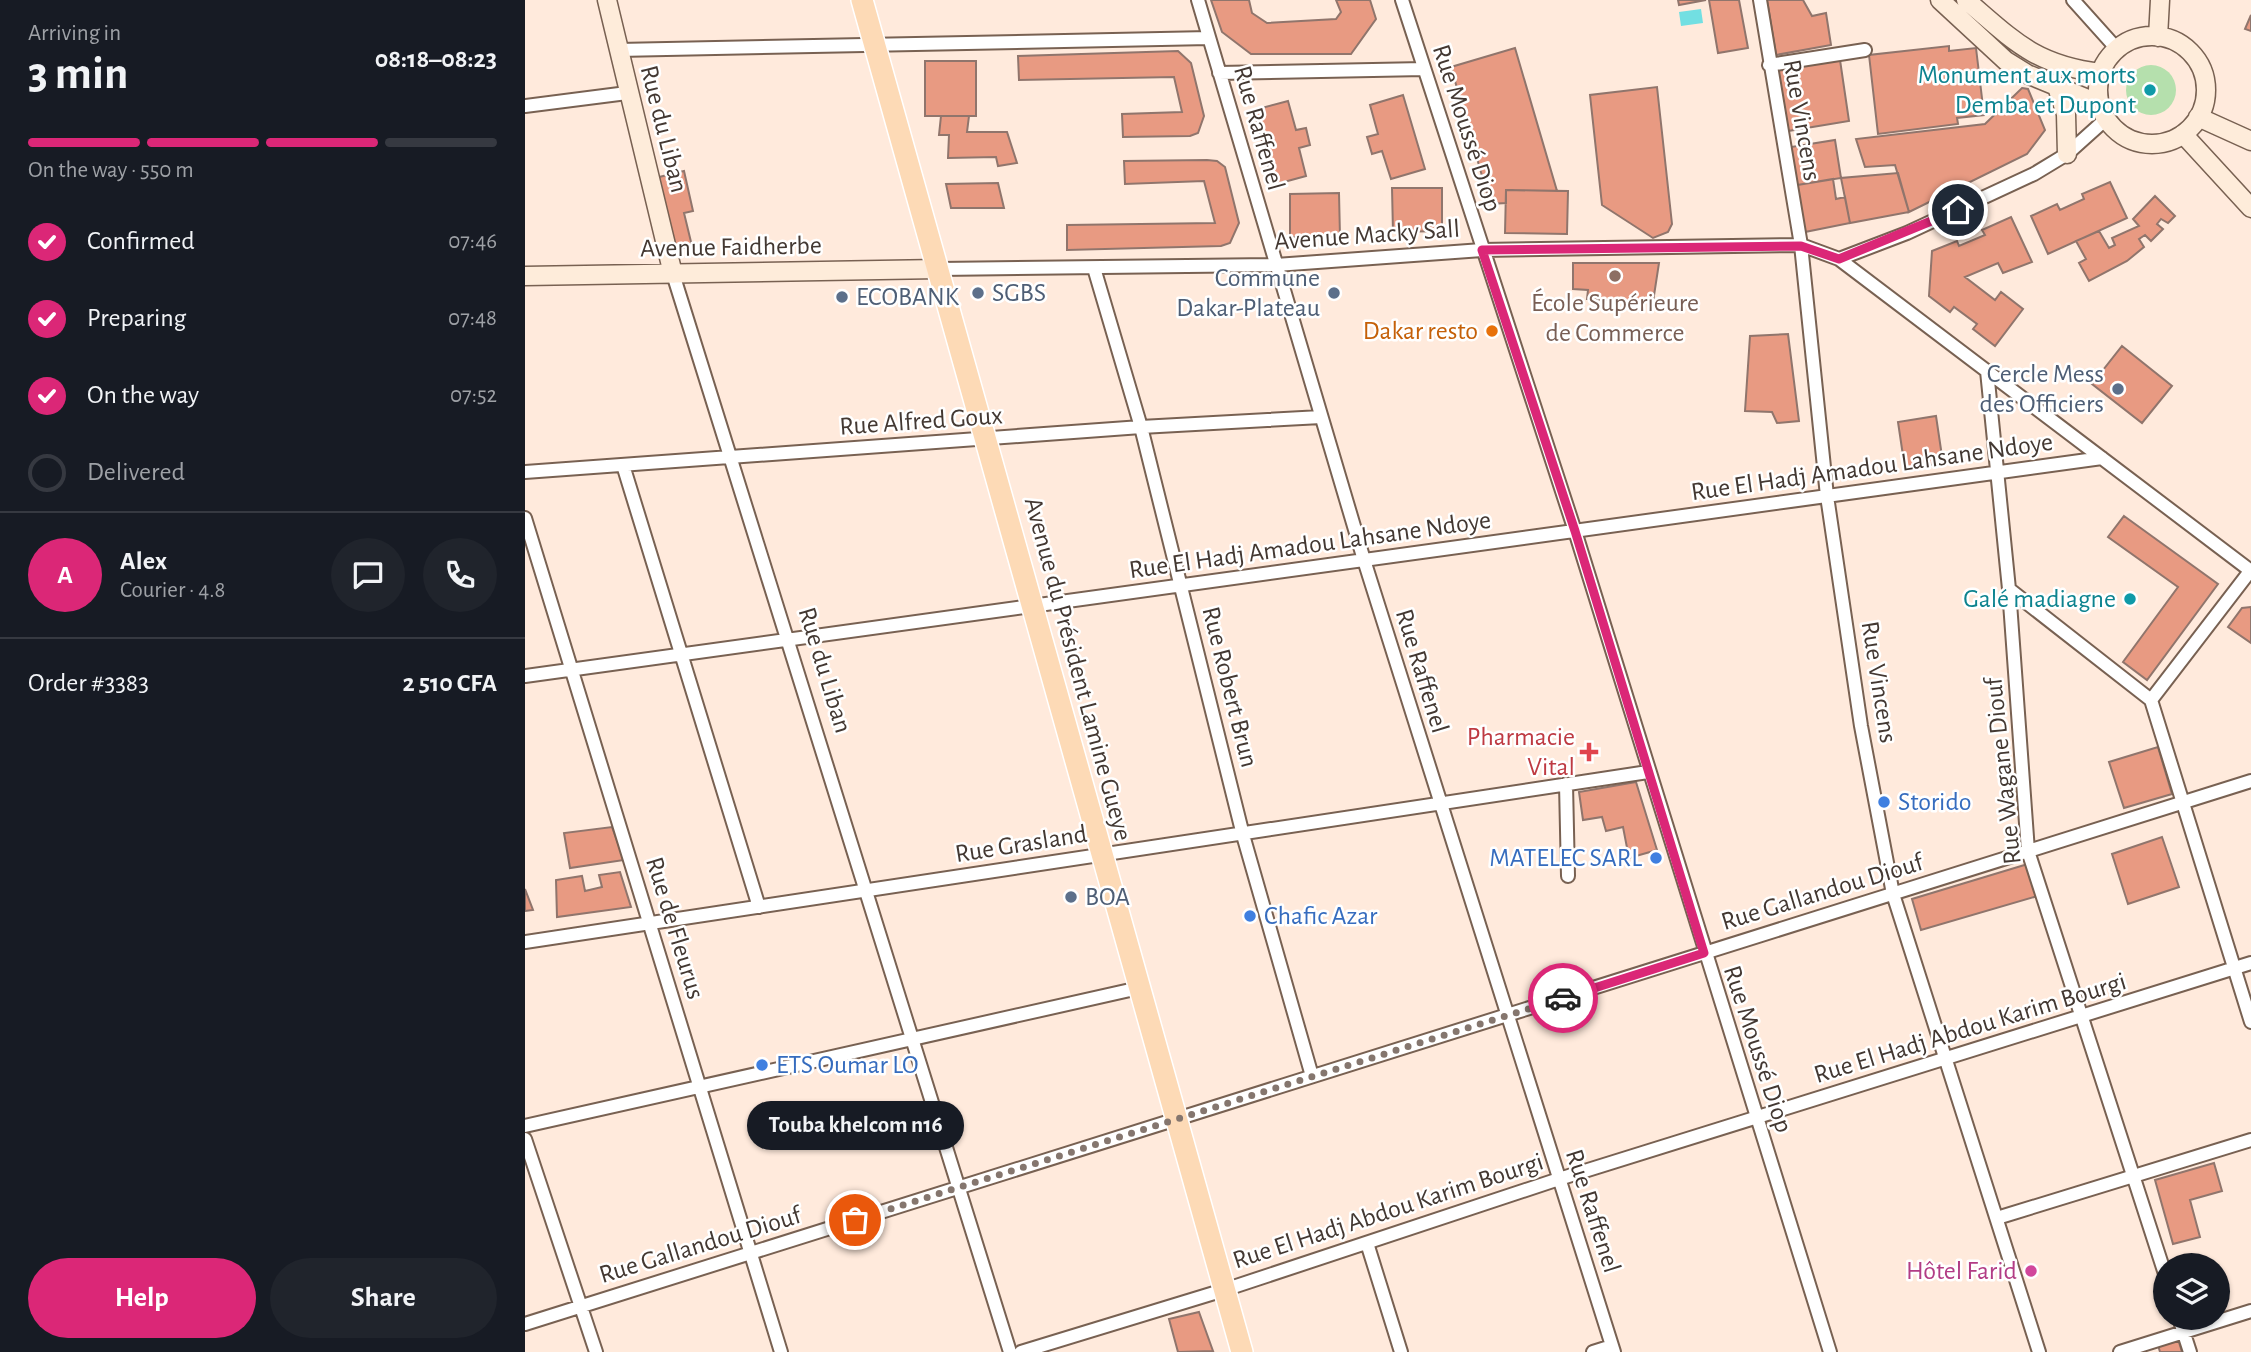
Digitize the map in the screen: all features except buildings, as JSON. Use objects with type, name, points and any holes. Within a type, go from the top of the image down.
[{"type":"main road","name":"Avenue du Président Lamine Gueye","points":[[862,0],[1242,1352]]},
{"type":"street","name":"Rue du Liban","points":[[607,0],[627,93],[673,274],[1010,1352]]},
{"type":"street","name":"Rue Raffenel","points":[[1198,0],[1364,560],[1613,1349]]},
{"type":"street","name":"Rue Moussé Diop","points":[[1402,0],[1575,531],[1830,1352]]},
{"type":"street","name":"Rue Vincens","points":[[1760,0],[1801,246],[1827,496],[1861,726],[1893,894],[2039,1352]]},
{"type":"street","points":[[1839,259],[1907,233],[2034,174],[2067,154],[2103,112],[2101,73],[2117,49],[2144,37],[2158,37],[2183,46],[2200,66],[2206,92],[2198,117],[2183,134],[2166,142],[2137,142],[2120,133],[2103,112],[2006,61],[1940,0]]},
{"type":"street","points":[[1966,0],[2016,43],[2042,59],[2066,69],[2101,73]]},
{"type":"street","points":[[2073,0],[2117,49]]},
{"type":"street","points":[[2158,37],[2159,0]]},
{"type":"street","points":[[618,50],[1209,38]]},
{"type":"street","points":[[1769,65],[1865,50]]},
{"type":"street","points":[[1219,73],[1424,69]]},
{"type":"street","points":[[2057,86],[2066,114],[2067,154]]},
{"type":"street","points":[[525,106],[627,93]]},
{"type":"street","points":[[2198,117],[2251,141]]},
{"type":"street","points":[[2183,134],[2251,208]]},
{"type":"street","name":"Avenue Macky Sall","points":[[939,269],[1276,265],[1482,250],[1801,246],[1839,259],[2251,570]]},
{"type":"street","name":"Rue Robert Brun","points":[[1094,268],[1141,427],[1243,835],[1312,1076]]},
{"type":"street","name":"Avenue Faidherbe","points":[[525,276],[939,269]]},
{"type":"street","name":"Rue Wagane Diouf","points":[[1987,371],[2009,589],[2028,851],[2158,1253]]},
{"type":"street","name":"Rue Alfred Goux","points":[[525,472],[1141,427],[1321,417]]},
{"type":"street","name":"Rue El Hadj Amadou Lahsane Ndoye","points":[[525,677],[2102,458]]},
{"type":"street","points":[[623,465],[759,907]]},
{"type":"street","name":"Rue de Fleurus","points":[[525,518],[574,670],[781,1352]]},
{"type":"street","points":[[2151,700],[2251,570]]},
{"type":"street","points":[[2009,589],[2151,700],[2251,1022]]},
{"type":"street","name":"Rue Grasland","points":[[525,942],[1648,772]]},
{"type":"street","name":"Rue Gallandou Diouf","points":[[525,1324],[2251,781]]},
{"type":"street","points":[[1566,784],[1569,876]]},
{"type":"street","name":"Rue El Hadj Abdou Karim Bourgi","points":[[1021,1352],[1224,1290],[1559,1179],[2082,1018],[2251,963]]},
{"type":"street","points":[[525,1126],[1139,988]]},
{"type":"street","points":[[525,1139],[596,1352]]},
{"type":"street","points":[[1997,1218],[2251,1140]]},
{"type":"street","points":[[1367,1243],[1401,1352]]},
{"type":"street","points":[[2120,1352],[2251,1311]]},
{"type":"street","points":[[2183,1332],[2190,1352]]},
{"type":"street","points":[[1593,1352],[1613,1349]]},
{"type":"green space","points":[[2151,65],[2169,72],[2176,90],[2169,108],[2151,115],[2133,108],[2126,90],[2133,72]]},
{"type":"water","points":[[1701,9],[1703,23],[1681,26],[1679,12]]},
{"type":"way so far","points":[[855,1220],[1563,998]]},
{"type":"place","name":"Monument aux morts Demba et Dupont","points":[[2150,90]]},
{"type":"place","name":"École Supérieure de Commerce","points":[[1615,276]]},
{"type":"place","name":"SGBS","points":[[978,293]]},
{"type":"place","name":"Commune Dakar-Plateau","points":[[1334,293]]},
{"type":"place","name":"ECOBANK","points":[[842,297]]},
{"type":"place","name":"Dakar resto","points":[[1492,331]]},
{"type":"place","name":"Cercle Mess des Officiers","points":[[2118,389]]},
{"type":"place","name":"Galé madiagne","points":[[2130,599]]},
{"type":"place","name":"Pharmacie Vital","points":[[1589,752]]},
{"type":"place","name":"Storido","points":[[1884,802]]},
{"type":"place","name":"MATELEC SARL","points":[[1656,858]]},
{"type":"place","name":"BOA","points":[[1071,897]]},
{"type":"place","name":"Chafic Azar","points":[[1250,916]]},
{"type":"place","name":"ETS Oumar LO","points":[[762,1065]]},
{"type":"place","name":"Touba khelcom n16","points":[[855,1220]]},
{"type":"place","name":"Hôtel Farid","points":[[2031,1271]]},
{"type":"route","points":[[1563,998],[1704,953],[1575,531],[1482,250],[1801,246],[1839,259],[1958,210]]}]
